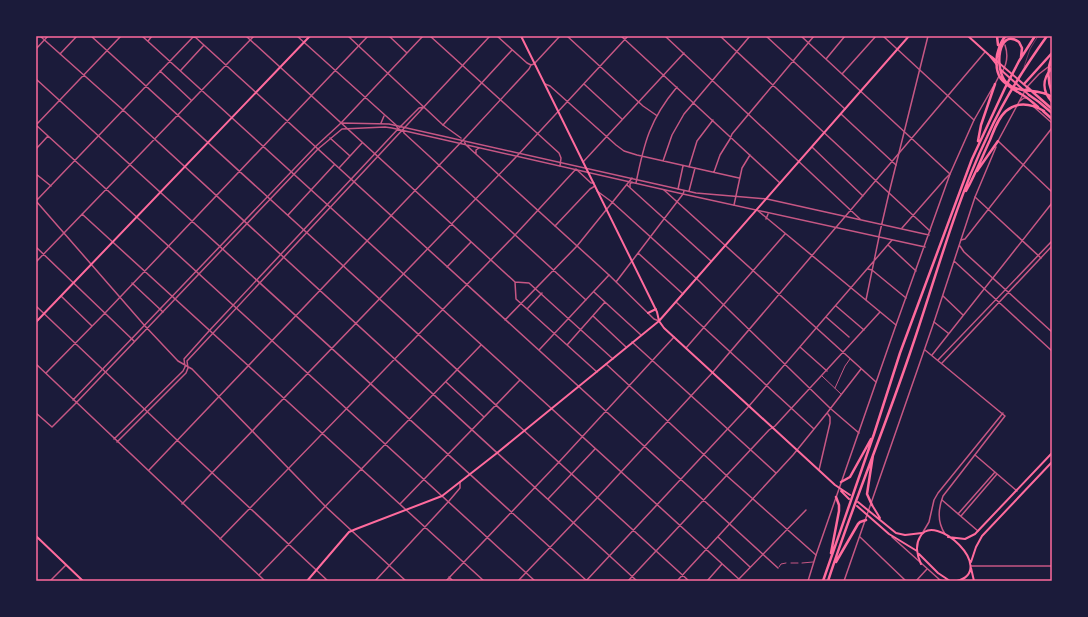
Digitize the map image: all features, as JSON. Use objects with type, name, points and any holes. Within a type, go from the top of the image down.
[{"type":"highway","points":[[997,36],[999,48],[999,68],[1002,77],[1007,83],[1017,89],[1040,91],[1052,97]]},
{"type":"highway","points":[[1006,36],[1001,42],[996,62],[1002,81],[1008,87],[1029,99],[1052,119]]},
{"type":"highway","points":[[823,581],[874,434],[900,353],[977,146],[1019,61],[1035,36]]},
{"type":"highway","points":[[828,581],[874,449],[902,375],[962,196],[987,137],[1010,92],[1047,36]]},
{"type":"highway","points":[[999,48],[1009,39],[1019,42],[1022,48],[1019,61]]},
{"type":"highway","points":[[1052,56],[1048,71],[1048,79],[1052,93]]},
{"type":"highway","points":[[1024,84],[1052,56]]},
{"type":"highway","points":[[1052,68],[1046,76],[1044,86],[1045,93],[1052,102]]},
{"type":"highway","points":[[977,146],[994,84]]},
{"type":"highway","points":[[1027,87],[1052,109]]},
{"type":"highway","points":[[1029,95],[1052,113]]},
{"type":"highway","points":[[962,196],[999,120],[1007,110],[1016,106],[1028,104],[1037,107],[1044,112]]},
{"type":"highway","points":[[973,176],[998,141]]},
{"type":"highway","points":[[841,482],[850,477],[874,434]]},
{"type":"highway","points":[[872,505],[867,494],[874,449]]},
{"type":"highway","points":[[828,567],[839,511],[839,503],[836,497]]},
{"type":"highway","points":[[832,569],[858,524],[866,520]]},
{"type":"main road","points":[[36,322],[310,36]]},
{"type":"main road","points":[[521,36],[656,309],[659,321],[674,337],[798,450],[849,499]]},
{"type":"main road","points":[[307,581],[351,531],[442,496],[659,321],[909,36]]},
{"type":"main road","points":[[968,36],[1027,87]]},
{"type":"main road","points":[[989,55],[990,58],[1029,95]]},
{"type":"main road","points":[[648,313],[656,309]]},
{"type":"main road","points":[[948,536],[965,539],[973,536],[1052,453]]},
{"type":"main road","points":[[974,581],[971,562],[976,547],[982,536],[1052,462]]},
{"type":"main road","points":[[839,488],[850,495]]},
{"type":"main road","points":[[858,502],[894,531],[901,534],[910,535],[934,530],[945,534],[962,548],[971,562]]},
{"type":"main road","points":[[872,505],[882,521]]},
{"type":"main road","points":[[857,506],[889,534],[918,552],[938,573],[952,581]]},
{"type":"main road","points":[[921,564],[918,552],[918,542],[922,533]]},
{"type":"main road","points":[[36,537],[83,581]]},
{"type":"main road","points":[[957,581],[967,576],[971,567]]},
{"type":"main road","points":[[946,581],[952,581]]},
{"type":"street","points":[[40,36],[123,110],[243,222],[281,255],[636,581]]},
{"type":"street","points":[[36,49],[48,36]]},
{"type":"street","points":[[60,54],[77,36]]},
{"type":"street","points":[[91,36],[689,581]]},
{"type":"street","points":[[121,36],[36,125],[535,581]]},
{"type":"street","points":[[142,36],[202,89],[739,580],[806,510]]},
{"type":"street","points":[[148,41],[152,36]]},
{"type":"street","points":[[406,581],[325,506],[192,369],[178,361],[145,326],[36,201],[194,36],[778,568],[781,564],[786,563]]},
{"type":"street","points":[[246,36],[515,282],[528,283],[536,288],[613,358]]},
{"type":"street","points":[[36,262],[254,36]]},
{"type":"street","points":[[297,36],[384,116],[396,125],[398,129]]},
{"type":"street","points":[[348,36],[443,125],[463,140],[466,145],[648,313],[659,321]]},
{"type":"street","points":[[46,373],[105,313],[144,270],[368,36]]},
{"type":"street","points":[[389,36],[407,53]]},
{"type":"street","points":[[73,400],[423,36]]},
{"type":"street","points":[[430,36],[561,156],[560,166]]},
{"type":"street","points":[[117,442],[186,373],[188,368],[187,362],[212,334],[490,36]]},
{"type":"street","points":[[497,36],[531,65]]},
{"type":"street","points":[[148,471],[439,166],[531,65],[534,64],[560,36]]},
{"type":"street","points":[[567,36],[639,102],[656,115]]},
{"type":"street","points":[[621,36],[781,183]]},
{"type":"street","points":[[182,504],[307,373],[476,200],[628,36]]},
{"type":"street","points":[[665,36],[860,219]]},
{"type":"street","points":[[720,36],[930,231]]},
{"type":"street","points":[[664,161],[668,145],[684,114],[750,36]]},
{"type":"street","points":[[766,36],[845,109]]},
{"type":"street","points":[[801,36],[950,174]]},
{"type":"street","points":[[714,172],[720,155],[732,134],[814,36]]},
{"type":"street","points":[[826,59],[845,36]]},
{"type":"street","points":[[842,74],[876,36]]},
{"type":"street","points":[[884,36],[974,120]]},
{"type":"street","points":[[866,300],[898,154],[928,36]]},
{"type":"street","points":[[181,70],[204,45]]},
{"type":"street","points":[[808,581],[858,433],[950,174],[974,120],[1003,71],[1006,63],[1006,45]]},
{"type":"street","points":[[443,125],[512,50]]},
{"type":"street","points":[[518,581],[713,372],[985,52]]},
{"type":"street","points":[[583,162],[684,53]]},
{"type":"street","points":[[845,581],[943,296],[975,197],[998,141],[1024,90],[1039,74],[1052,64]]},
{"type":"street","points":[[160,71],[191,100]]},
{"type":"street","points":[[36,79],[586,581],[749,406],[892,240]]},
{"type":"street","points":[[545,84],[550,86],[568,101],[606,137],[624,151],[739,178]]},
{"type":"street","points":[[584,84],[622,119]]},
{"type":"street","points":[[636,183],[641,156],[647,136],[656,115],[677,87]]},
{"type":"street","points":[[1019,102],[1024,98],[1027,98],[1029,95]]},
{"type":"street","points":[[1027,98],[1033,107],[1052,123]]},
{"type":"street","points":[[114,439],[183,371],[184,359],[209,331],[398,129],[419,108],[424,107]]},
{"type":"street","points":[[841,114],[896,165]]},
{"type":"street","points":[[381,123],[384,116]]},
{"type":"street","points":[[689,167],[697,142],[713,120]]},
{"type":"street","points":[[341,123],[381,123],[402,126],[678,189],[767,199],[929,234]]},
{"type":"street","points":[[36,413],[52,427],[135,342],[318,149],[338,131],[346,128],[385,127],[403,130],[683,194],[925,247]]},
{"type":"street","points":[[961,240],[965,239],[1052,128]]},
{"type":"street","points":[[403,130],[404,133],[439,166],[586,300]]},
{"type":"street","points":[[36,149],[48,136]]},
{"type":"street","points":[[330,138],[350,156]]},
{"type":"street","points":[[998,141],[1052,192]]},
{"type":"street","points":[[339,168],[362,143]]},
{"type":"street","points":[[812,147],[863,196]]},
{"type":"street","points":[[476,154],[476,150],[479,148]]},
{"type":"street","points":[[734,205],[739,178],[743,166],[750,155]]},
{"type":"street","points":[[288,215],[335,164]]},
{"type":"street","points":[[678,189],[683,166]]},
{"type":"street","points":[[689,191],[695,168]]},
{"type":"street","points":[[555,226],[594,185],[576,169]]},
{"type":"street","points":[[220,539],[466,284],[491,260],[576,169]]},
{"type":"street","points":[[36,174],[51,186]]},
{"type":"street","points":[[902,228],[950,174]]},
{"type":"street","points":[[505,320],[577,246],[632,178]]},
{"type":"street","points":[[630,187],[632,182]]},
{"type":"street","points":[[626,185],[630,187],[711,262]]},
{"type":"street","points":[[662,189],[876,382]]},
{"type":"street","points":[[616,282],[683,194],[684,190]]},
{"type":"street","points":[[598,191],[697,279],[831,409],[858,433]]},
{"type":"street","points":[[975,197],[1041,258]]},
{"type":"street","points":[[932,355],[1052,203]]},
{"type":"street","points":[[757,210],[896,325]]},
{"type":"street","points":[[766,219],[770,213]]},
{"type":"street","points":[[82,214],[484,581]]},
{"type":"street","points":[[686,348],[785,234]]},
{"type":"street","points":[[938,360],[1052,241]]},
{"type":"street","points":[[447,267],[471,242]]},
{"type":"street","points":[[960,244],[961,249],[964,252],[1052,332]]},
{"type":"street","points":[[888,245],[916,270]]},
{"type":"street","points":[[942,363],[1052,246]]},
{"type":"street","points":[[36,247],[135,342]]},
{"type":"street","points":[[876,249],[883,250]]},
{"type":"street","points":[[638,253],[683,294]]},
{"type":"street","points":[[954,261],[1052,352]]},
{"type":"street","points":[[868,269],[872,270],[906,298]]},
{"type":"street","points":[[539,350],[609,276]]},
{"type":"street","points":[[515,282],[515,297],[597,372]]},
{"type":"street","points":[[132,283],[163,312]]},
{"type":"street","points":[[594,291],[641,335]]},
{"type":"street","points":[[528,309],[542,293]]},
{"type":"street","points":[[61,296],[92,326]]},
{"type":"street","points":[[943,296],[963,315]]},
{"type":"street","points":[[567,345],[605,302]]},
{"type":"street","points":[[676,302],[814,429]]},
{"type":"street","points":[[36,306],[328,581]]},
{"type":"street","points":[[836,306],[864,330]]},
{"type":"street","points":[[628,581],[680,527],[750,450],[827,371],[880,312]]},
{"type":"street","points":[[593,316],[626,347]]},
{"type":"street","points":[[826,317],[849,337]]},
{"type":"street","points":[[934,322],[949,333]]},
{"type":"street","points":[[446,581],[606,412],[674,337]]},
{"type":"street","points":[[632,342],[776,473]]},
{"type":"street","points":[[259,575],[481,344]]},
{"type":"street","points":[[800,347],[827,371]]},
{"type":"street","points":[[925,349],[1005,415],[1004,419],[948,488],[939,509],[941,528],[945,534]]},
{"type":"street","points":[[835,388],[845,366],[850,359]]},
{"type":"street","points":[[36,364],[265,581]]},
{"type":"street","points":[[606,364],[786,530],[816,555]]},
{"type":"street","points":[[677,581],[798,450],[861,369]]},
{"type":"street","points":[[822,376],[842,394]]},
{"type":"street","points":[[400,504],[520,380]]},
{"type":"street","points":[[446,382],[484,417]]},
{"type":"street","points":[[819,470],[830,423],[830,417],[827,413]]},
{"type":"street","points":[[922,533],[929,522],[934,500],[938,493],[1003,413]]},
{"type":"street","points":[[548,499],[595,449]]},
{"type":"street","points":[[975,455],[1017,491]]},
{"type":"street","points":[[958,514],[995,472]]},
{"type":"street","points":[[961,516],[997,474]]},
{"type":"street","points":[[375,581],[449,501],[460,488],[460,481]]},
{"type":"street","points":[[942,500],[978,531]]},
{"type":"street","points":[[889,534],[941,581]]},
{"type":"street","points":[[718,537],[750,567]]},
{"type":"street","points":[[860,537],[906,581]]},
{"type":"street","points":[[791,562],[798,562]]},
{"type":"street","points":[[802,562],[814,562]]},
{"type":"street","points":[[707,581],[722,564]]},
{"type":"street","points":[[50,581],[66,565]]},
{"type":"street","points":[[971,567],[1052,566]]},
{"type":"street","points":[[916,581],[927,569]]},
{"type":"street","points":[[449,577],[453,581]]},
{"type":"lane","points":[[1023,71],[1030,49],[1038,36]]}]
